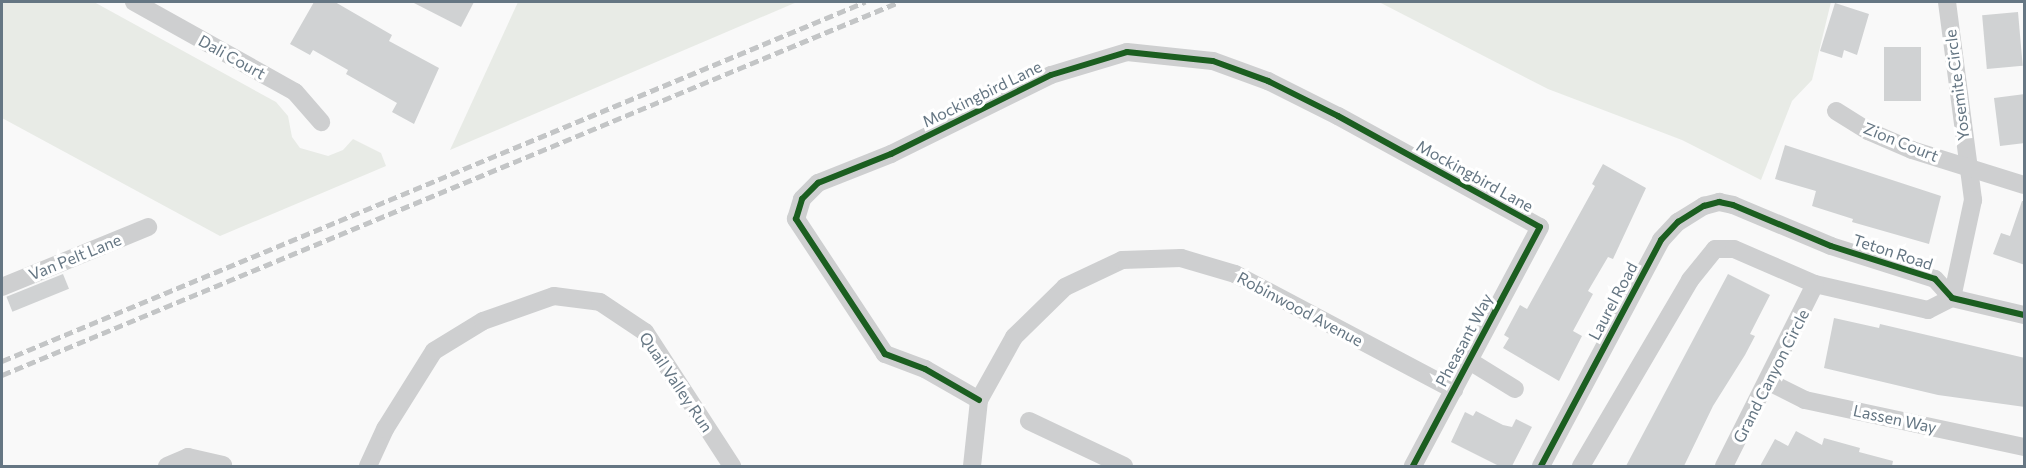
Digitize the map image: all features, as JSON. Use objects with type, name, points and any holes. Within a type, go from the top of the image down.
[{"type":"street","name":"Dali Court","points":[[134,2],[295,92],[321,122]]},
{"type":"street","name":"Yosemite Circle","points":[[1947,2],[1973,200],[1952,298]]},
{"type":"street","name":"Mockingbird Lane","points":[[979,400],[925,369],[885,354],[796,219],[802,198],[818,183],[891,154],[1051,75],[1127,52],[1213,61],[1268,81],[1338,116],[1540,227]]},
{"type":"street","name":"Zion Court","points":[[1836,111],[1868,131],[1967,168]]},
{"type":"street","points":[[1967,168],[2025,186]]},
{"type":"street","name":"Laurel Road","points":[[1541,466],[1661,240],[1677,222],[1704,206],[1719,202],[1749,212]]},
{"type":"street","name":"Teton Road","points":[[1749,212],[1831,246],[1935,279],[1952,298]]},
{"type":"street","name":"Van Pelt Lane","points":[[2,286],[148,226]]},
{"type":"street","name":"Pheasant Way","points":[[1413,466],[1540,227]]},
{"type":"street","points":[[1581,466],[1701,263],[1715,249],[1734,249],[1815,284],[1928,310],[1952,298],[2025,315]]},
{"type":"street","name":"Robinwood Avenue","points":[[972,466],[979,400],[1014,337],[1065,287],[1122,260],[1181,258],[1235,274],[1454,390]]},
{"type":"street","name":"Grand Canyon Circle","points":[[1724,466],[1815,284]]},
{"type":"street","name":"Quail Valley Run","points":[[368,466],[385,429],[434,351],[483,321],[554,296],[600,302],[645,332],[732,466]]},
{"type":"street","points":[[1468,360],[1515,389]]},
{"type":"street","name":"Lassen Way","points":[[1768,382],[1805,400],[2025,447]]},
{"type":"street","points":[[1029,421],[1124,466]]},
{"type":"street","points":[[168,466],[188,457],[223,465]]},
{"type":"shaded area","points":[[2,2],[94,2],[276,102],[288,116],[292,137],[300,148],[328,156],[343,150],[353,139],[381,153],[386,166],[220,236],[2,118]]},
{"type":"shaded area","points":[[518,2],[797,2],[450,150]]},
{"type":"shaded area","points":[[1379,2],[1831,2],[1812,80],[1792,101],[1761,180],[1682,140],[1548,89]]},
{"type":"building","points":[[314,2],[335,2],[392,35],[389,41],[439,68],[414,124],[392,112],[397,103],[346,74],[348,70],[313,50],[310,55],[290,44]]},
{"type":"building","points":[[412,2],[474,2],[461,27]]},
{"type":"building","points":[[1835,3],[1869,14],[1857,55],[1844,50],[1842,58],[1820,51]]},
{"type":"building","points":[[2018,12],[2023,66],[1987,69],[1982,15]]},
{"type":"building","points":[[1884,47],[1921,47],[1921,101],[1884,101]]},
{"type":"building","points":[[2025,94],[2025,143],[2000,146],[1994,98]]},
{"type":"building","points":[[1785,145],[1941,196],[1929,244],[1852,222],[1853,219],[1812,206],[1816,191],[1775,179]]},
{"type":"building","points":[[1603,164],[1646,188],[1613,259],[1608,257],[1588,291],[1593,294],[1573,331],[1582,336],[1559,381],[1503,348],[1509,338],[1504,335],[1520,305],[1527,309],[1595,186],[1592,184]]},
{"type":"building","points":[[2022,201],[2025,201],[2025,265],[1993,254],[2001,233],[2010,236]]},
{"type":"building","points":[[63,274],[69,289],[12,312],[6,297]]},
{"type":"building","points":[[1728,274],[1770,295],[1750,334],[1755,336],[1745,355],[1713,406],[1684,466],[1626,466]]},
{"type":"building","points":[[1834,318],[1879,328],[1880,324],[2025,358],[2025,407],[1938,395],[1824,368]]},
{"type":"building","points":[[1476,411],[1503,425],[1512,427],[1516,419],[1532,427],[1512,466],[1499,466],[1451,442],[1465,412],[1473,416]]},
{"type":"building","points":[[1796,431],[1822,445],[1824,438],[1860,448],[1859,452],[1893,461],[1892,466],[1760,466],[1775,439],[1788,446]]},
{"type":"railway","points":[[2,361],[865,2]]},
{"type":"railway","points":[[2,375],[899,2]]},
{"type":"cycle path","points":[[979,400],[925,369],[885,354],[796,219],[802,199],[818,183],[891,154],[1051,75],[1127,52],[1213,61],[1268,81],[1338,116],[1540,227],[1413,466]]},
{"type":"cycle path","points":[[1541,466],[1661,240],[1678,222],[1704,206],[1719,202],[1733,205],[1831,246],[1935,279],[1952,298],[2024,315]]}]
